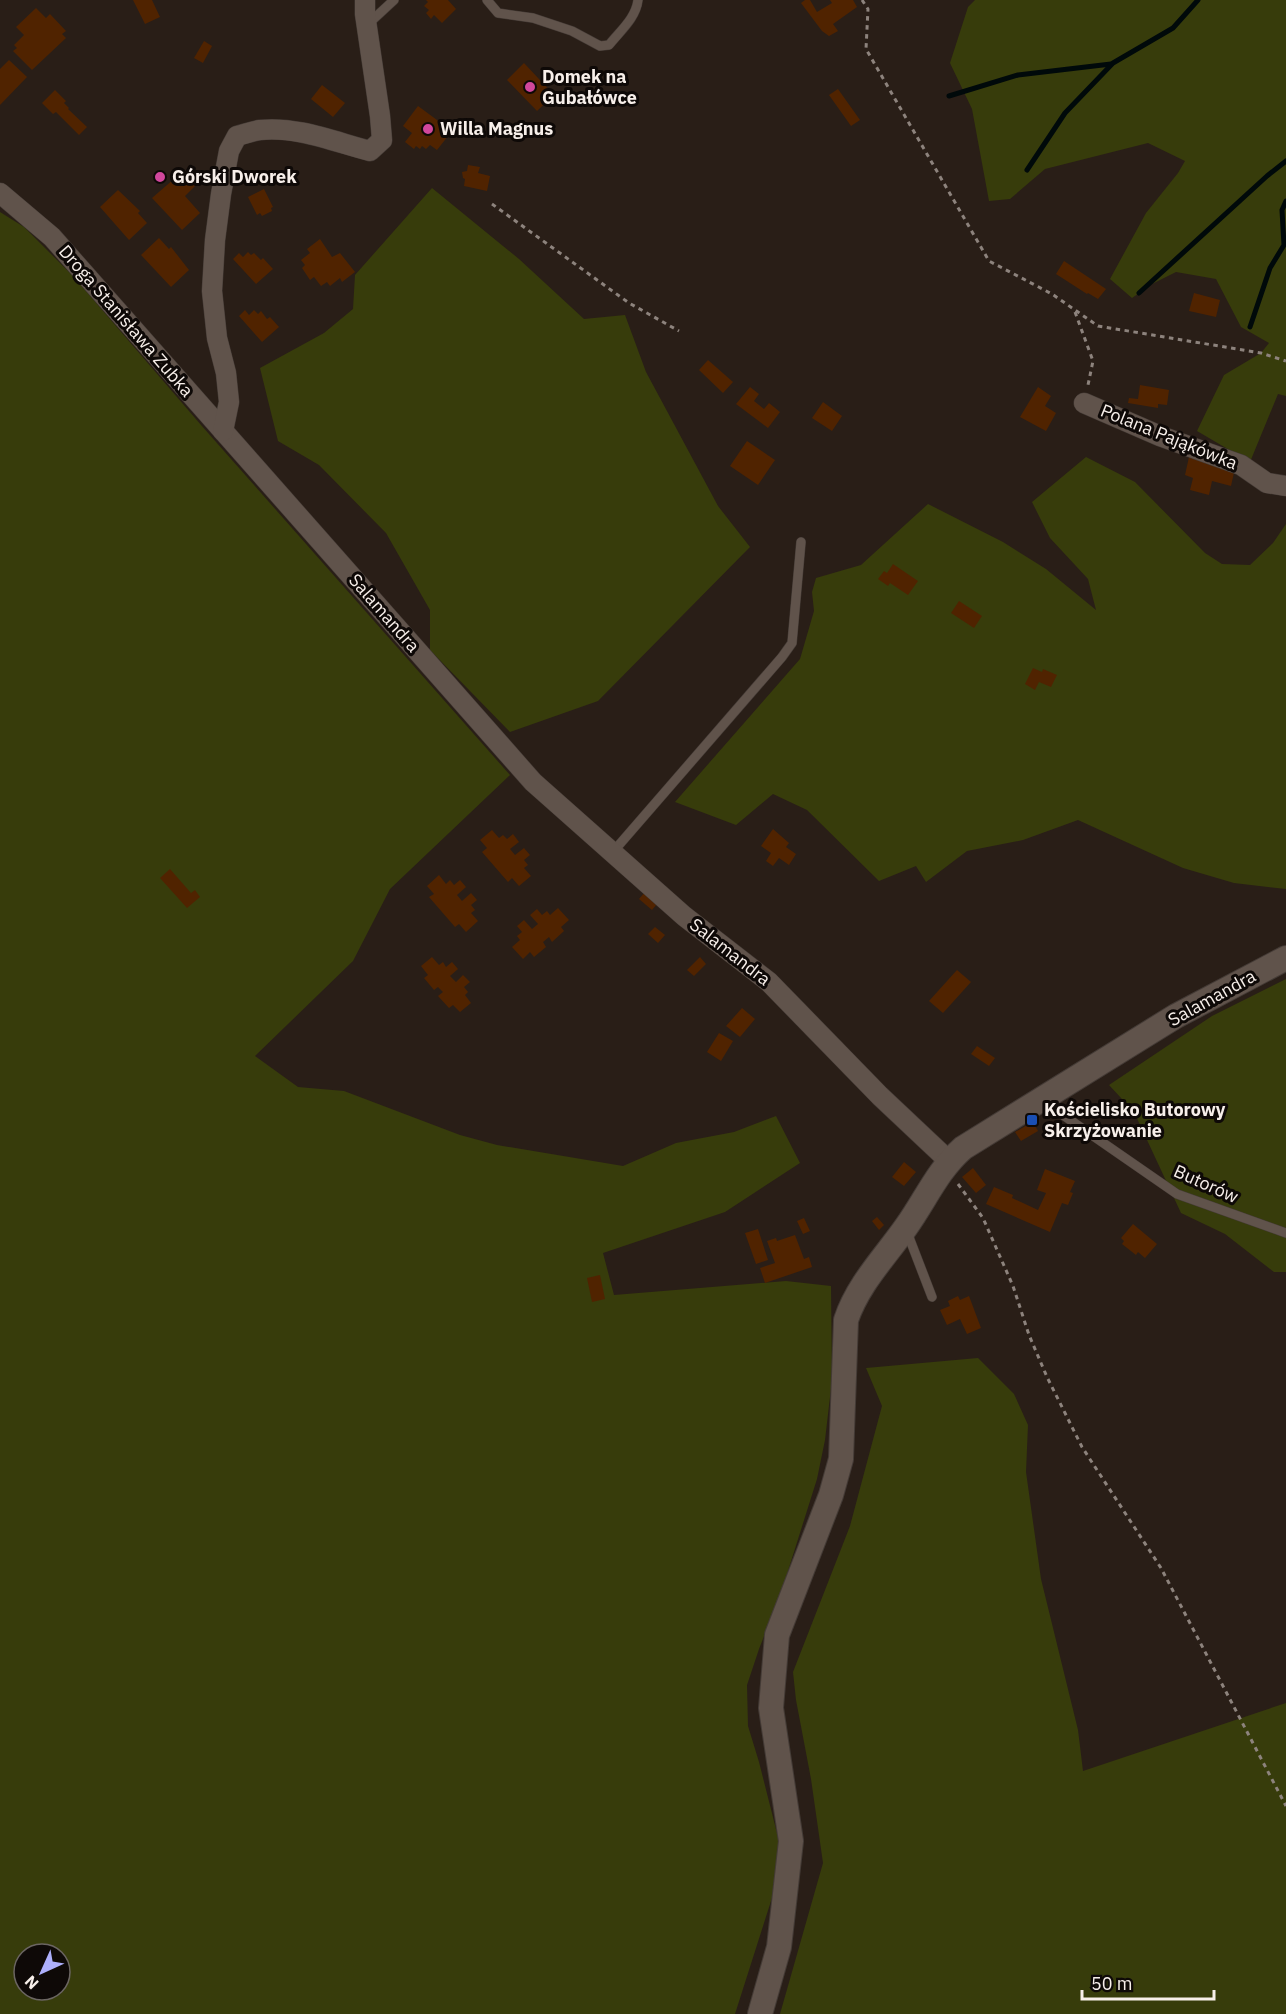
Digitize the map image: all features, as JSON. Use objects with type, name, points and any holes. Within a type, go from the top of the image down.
[{"type":"street","points":[[224,431],[230,402],[226,373],[217,338],[212,291],[216,228],[229,151],[237,136],[259,130],[283,130],[310,134],[370,152],[382,140],[365,0]]},
{"type":"street","name":"Droga Stanisława Zubka","points":[[0,193],[52,237],[245,455]]},
{"type":"street","name":"Polana Pająkówka","points":[[1084,403],[1160,436],[1241,465],[1266,483],[1286,486]]},
{"type":"street","name":"Salamandra","points":[[245,455],[532,782],[684,916],[769,982],[946,1165],[976,1139],[1055,1107],[1176,1017],[1286,958]]},
{"type":"street","points":[[760,2014],[779,1947],[790,1840],[771,1708],[777,1635],[831,1495],[841,1459],[846,1320],[852,1303],[890,1247],[906,1228],[946,1165]]},
{"type":"lane","points":[[367,25],[394,0]]},
{"type":"lane","points":[[487,0],[498,13],[533,18],[572,32],[600,46],[609,45],[625,26],[635,13],[638,0]]},
{"type":"lane","points":[[612,853],[792,644],[801,542]]},
{"type":"lane","name":"Butorów","points":[[1055,1107],[1177,1194],[1286,1233]]},
{"type":"lane","points":[[906,1228],[932,1297]]},
{"type":"path","points":[[862,0],[868,9],[866,49],[989,261],[1052,294],[1098,326],[1261,353],[1286,361]]},
{"type":"path","points":[[492,204],[628,303],[679,331]]},
{"type":"path","points":[[1075,310],[1093,361],[1084,403]]},
{"type":"path","points":[[946,1165],[983,1218],[1013,1286],[1029,1335],[1082,1447],[1161,1568],[1286,1806]]},
{"type":"green space","points":[[975,0],[1286,0],[1286,396],[1278,394],[1250,462],[1197,431],[1224,375],[1261,353],[1269,343],[1241,327],[1216,279],[1176,272],[1152,284],[1132,298],[1110,279],[1146,213],[1185,161],[1148,143],[1045,169],[1010,199],[989,201],[972,109],[950,63],[968,7]]},
{"type":"green space","points":[[432,188],[519,259],[584,319],[625,315],[646,372],[718,506],[750,547],[598,701],[510,732],[430,650],[430,610],[386,533],[319,465],[278,441],[260,368],[324,333],[353,309],[355,275]]},
{"type":"green space","points":[[0,212],[24,227],[73,276],[201,425],[510,775],[390,889],[353,961],[255,1056],[298,1087],[344,1091],[460,1135],[497,1145],[623,1166],[676,1143],[734,1132],[776,1116],[800,1163],[725,1212],[603,1253],[614,1295],[786,1281],[831,1286],[832,1380],[825,1440],[817,1479],[781,1593],[747,1685],[748,1726],[779,1841],[778,1879],[735,2014],[0,2014]]},
{"type":"green space","points":[[1086,457],[1135,482],[1205,553],[1222,564],[1250,565],[1273,543],[1286,524],[1286,889],[1234,883],[1183,868],[1078,820],[1023,840],[967,851],[926,882],[916,866],[879,881],[807,810],[773,794],[736,825],[675,802],[800,659],[814,611],[812,592],[816,578],[861,565],[928,504],[1003,542],[1046,569],[1096,610],[1088,579],[1050,538],[1032,502]]},
{"type":"green space","points":[[1286,979],[1286,1272],[1274,1272],[1225,1234],[1181,1213],[1134,1112],[1109,1085],[1212,1016]]},
{"type":"green space","points":[[978,1358],[1014,1394],[1028,1425],[1026,1472],[1041,1579],[1078,1730],[1083,1771],[1286,1703],[1286,2014],[780,2014],[823,1863],[793,1672],[850,1526],[882,1406],[866,1368]]},
{"type":"building","points":[[133,0],[152,0],[160,17],[145,24]]},
{"type":"building","points":[[426,0],[448,0],[456,9],[442,23],[434,15],[431,19],[426,13],[429,10],[424,6],[428,2]]},
{"type":"building","points":[[810,0],[817,12],[832,3],[830,0],[853,0],[857,7],[833,24],[838,31],[829,36],[822,31],[801,3]]},
{"type":"building","points":[[36,8],[46,18],[50,14],[66,31],[62,34],[66,38],[32,70],[13,51],[17,48],[14,45],[24,35],[16,27]]},
{"type":"building","points":[[204,41],[212,46],[203,63],[194,58]]},
{"type":"building","points":[[9,60],[27,77],[0,105],[0,69]]},
{"type":"building","name":"Domek na Gubałówce","points":[[524,63],[554,95],[537,111],[507,80]]},
{"type":"building","points":[[322,85],[345,103],[333,117],[311,99]]},
{"type":"building","points":[[838,89],[860,120],[851,126],[829,95]]},
{"type":"building","points":[[55,90],[66,101],[64,103],[68,109],[87,127],[79,135],[56,112],[53,114],[42,103]]},
{"type":"building","name":"Willa Magnus","points":[[418,106],[452,131],[437,150],[430,145],[426,149],[416,146],[414,149],[405,142],[412,133],[403,126]]},
{"type":"building","points":[[468,165],[480,167],[478,173],[490,176],[487,191],[464,186],[465,179],[462,172],[467,171]]},
{"type":"building","points":[[182,172],[195,186],[185,196],[200,213],[182,230],[152,198]]},
{"type":"building","points":[[264,189],[273,207],[272,211],[262,216],[260,213],[257,215],[248,197]]},
{"type":"building","points":[[118,190],[140,211],[138,213],[147,223],[129,240],[100,207]]},
{"type":"building","points":[[159,238],[169,249],[171,247],[189,270],[171,287],[141,255]]},
{"type":"building","points":[[320,239],[332,257],[340,253],[355,272],[342,282],[340,278],[330,286],[327,282],[321,286],[314,277],[310,280],[302,268],[305,265],[301,260],[310,253],[307,249]]},
{"type":"building","points":[[248,252],[251,255],[254,253],[261,260],[263,258],[273,269],[256,284],[233,259],[239,253],[243,257]]},
{"type":"building","points":[[1064,261],[1106,289],[1098,299],[1056,274]]},
{"type":"building","points":[[1194,293],[1220,300],[1216,317],[1189,311]]},
{"type":"building","points":[[245,310],[249,315],[254,310],[258,314],[261,311],[267,319],[270,317],[279,327],[262,342],[239,316]]},
{"type":"building","points":[[708,360],[733,382],[723,393],[699,370]]},
{"type":"building","points":[[1140,385],[1169,390],[1167,405],[1158,404],[1158,408],[1128,403],[1129,398],[1138,399]]},
{"type":"building","points":[[750,387],[759,394],[754,401],[764,409],[769,403],[780,412],[768,428],[736,404]]},
{"type":"building","points":[[1038,387],[1051,396],[1045,406],[1056,413],[1046,431],[1020,417]]},
{"type":"building","points":[[823,402],[842,416],[832,431],[812,418]]},
{"type":"building","points":[[747,441],[775,460],[758,485],[730,466]]},
{"type":"building","points":[[1189,457],[1235,468],[1231,486],[1212,481],[1209,495],[1190,490],[1193,478],[1185,475]]},
{"type":"building","points":[[893,564],[918,581],[908,595],[890,583],[888,586],[878,579],[884,571],[887,573]]},
{"type":"building","points":[[959,601],[982,616],[974,628],[951,613]]},
{"type":"building","points":[[1033,668],[1042,672],[1043,669],[1057,675],[1051,687],[1039,682],[1035,690],[1025,684]]},
{"type":"building","points":[[773,829],[789,843],[786,847],[796,854],[789,865],[779,858],[773,866],[766,861],[771,853],[761,846]]},
{"type":"building","points":[[492,830],[499,838],[503,835],[507,839],[513,834],[519,842],[510,849],[515,855],[524,848],[530,855],[524,860],[528,865],[524,868],[531,876],[519,886],[512,878],[508,882],[482,852],[487,848],[480,840]]},
{"type":"building","points":[[170,869],[191,893],[195,890],[200,897],[187,908],[160,878]]},
{"type":"building","points":[[439,875],[446,884],[450,880],[454,885],[460,880],[466,887],[457,895],[462,901],[471,893],[477,900],[471,905],[475,910],[471,913],[478,921],[466,932],[459,924],[455,927],[429,897],[434,894],[427,886]]},
{"type":"building","points":[[645,892],[657,904],[652,910],[639,899]]},
{"type":"building","points":[[558,908],[569,920],[561,927],[564,931],[552,942],[549,937],[543,942],[546,947],[534,957],[530,952],[523,959],[512,947],[520,940],[517,936],[522,932],[517,926],[524,920],[532,929],[538,924],[530,915],[537,909],[542,915],[547,911],[550,915]]},
{"type":"building","points":[[655,927],[665,935],[658,943],[648,934]]},
{"type":"building","points":[[432,957],[439,965],[443,962],[446,967],[452,962],[458,969],[450,976],[456,982],[463,975],[470,982],[464,987],[468,992],[465,995],[471,1003],[460,1012],[453,1005],[449,1008],[438,996],[443,992],[438,987],[434,990],[424,978],[428,975],[421,966]]},
{"type":"building","points":[[700,957],[706,964],[694,976],[687,970]]},
{"type":"building","points":[[957,970],[971,982],[943,1013],[929,1001]]},
{"type":"building","points":[[742,1008],[755,1019],[740,1037],[726,1026]]},
{"type":"building","points":[[719,1033],[733,1041],[721,1061],[707,1052]]},
{"type":"building","points":[[977,1046],[995,1058],[989,1066],[971,1054]]},
{"type":"building","points":[[1033,1122],[1038,1131],[1021,1141],[1015,1132]]},
{"type":"building","points":[[904,1162],[916,1172],[904,1186],[892,1177]]},
{"type":"building","points":[[973,1168],[986,1185],[976,1193],[962,1177]]},
{"type":"building","points":[[1045,1169],[1075,1181],[1068,1205],[1062,1203],[1050,1232],[986,1204],[994,1187],[1038,1210],[1046,1193],[1037,1190]]},
{"type":"building","points":[[877,1217],[884,1225],[879,1230],[872,1221]]},
{"type":"building","points":[[804,1218],[810,1231],[803,1234],[797,1221]]},
{"type":"building","points":[[1133,1224],[1157,1244],[1145,1258],[1138,1252],[1136,1255],[1122,1244],[1124,1241],[1121,1238]]},
{"type":"building","points":[[758,1229],[768,1260],[756,1264],[745,1233]]},
{"type":"building","points":[[795,1235],[804,1259],[809,1257],[812,1267],[765,1283],[760,1268],[775,1263],[767,1241],[776,1238],[777,1241]]},
{"type":"building","points":[[600,1275],[605,1299],[592,1302],[587,1278]]},
{"type":"building","points":[[958,1296],[960,1300],[969,1296],[981,1328],[967,1334],[960,1319],[947,1325],[940,1310],[950,1306],[948,1301]]},
{"type":"waterway","points":[[1027,170],[1065,113],[1113,63],[1173,28],[1198,0]]},
{"type":"waterway","points":[[949,96],[1018,75],[1111,64]]},
{"type":"waterway","points":[[1139,293],[1286,161]]},
{"type":"waterway","points":[[1250,327],[1270,268],[1284,245],[1282,210],[1286,201]]},
{"type":"place","name":"Domek na Gubałówce","points":[[530,87]]},
{"type":"place","name":"Willa Magnus","points":[[428,129]]},
{"type":"place","name":"Górski Dworek","points":[[160,177]]},
{"type":"place","name":"Kościelisko Butorowy Skrzyżowanie","points":[[1032,1120]]}]
